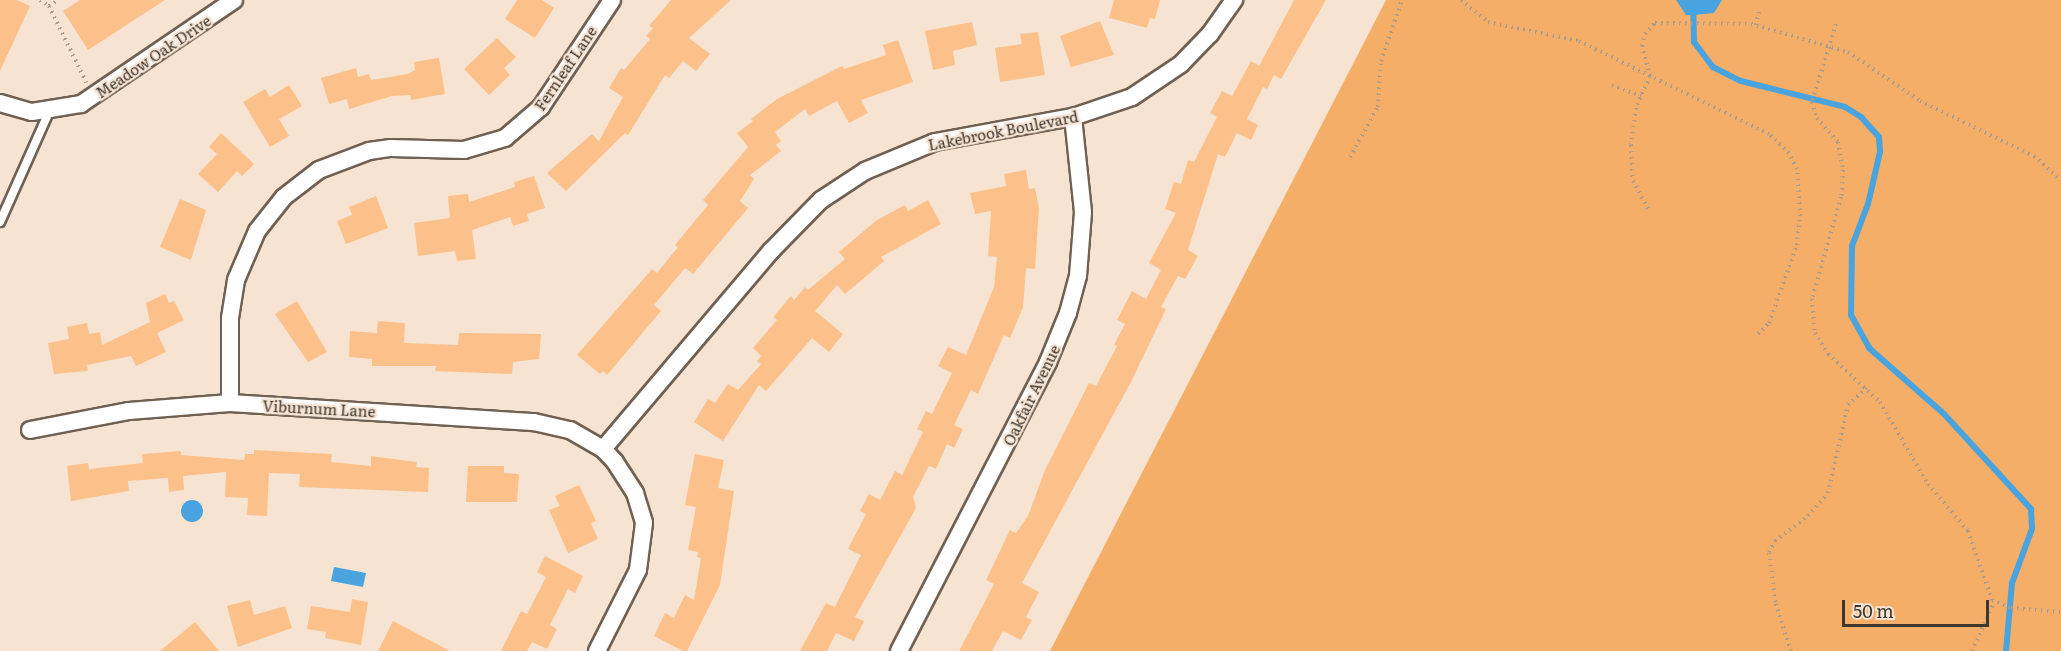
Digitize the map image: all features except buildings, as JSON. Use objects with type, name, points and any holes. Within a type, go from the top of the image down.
[{"type":"street","name":"Meadow Oak Drive","points":[[0,103],[20,111],[49,112],[93,98],[234,0]]},
{"type":"street","name":"Fernleaf Lane","points":[[230,403],[230,318],[236,280],[254,237],[284,197],[319,170],[369,151],[391,148],[464,150],[505,138],[541,107],[612,0]]},
{"type":"street","name":"Lakebrook Boulevard","points":[[603,449],[771,250],[834,191],[884,162],[935,142],[1073,117],[1132,97],[1166,77],[1206,40],[1234,0]]},
{"type":"street","name":"Oakfair Avenue","points":[[899,651],[1048,362],[1068,313],[1079,268],[1083,212],[1073,117]]},
{"type":"street","name":"Viburnum Lane","points":[[30,430],[129,411],[230,403],[534,422],[570,430],[603,449]]},
{"type":"street","points":[[597,651],[638,570],[644,536],[635,493],[603,449]]},
{"type":"lane","points":[[0,222],[49,112]]},
{"type":"path","points":[[40,0],[49,6],[93,98]]},
{"type":"path","points":[[49,6],[58,0]]},
{"type":"path","points":[[1350,157],[1377,107],[1381,61],[1402,0]]},
{"type":"path","points":[[1461,0],[1488,22],[1579,41],[1762,130],[1794,161],[1799,195],[1798,239],[1769,323],[1758,334]]},
{"type":"path","points":[[1756,26],[1759,11]]},
{"type":"path","points":[[1650,212],[1635,187],[1631,167],[1632,125],[1650,76],[1642,57],[1645,34],[1655,23],[1709,22],[1756,26],[1855,55],[1920,101],[2034,156],[2061,180]]},
{"type":"path","points":[[1836,24],[1827,46],[1812,106],[1819,122],[1838,142],[1843,186],[1816,276],[1811,317],[1823,349],[1866,388],[1893,420],[1928,484],[1968,531],[1985,588],[1994,602],[2016,609],[2061,612]]},
{"type":"path","points":[[1612,85],[1641,96]]},
{"type":"path","points":[[1791,651],[1775,602],[1768,552],[1775,541],[1808,516],[1828,493],[1848,405],[1866,388]]},
{"type":"path","points":[[1972,651],[1994,602]]},
{"type":"shaded area","points":[[1386,0],[2061,0],[2061,651],[1050,651]]},
{"type":"water","points":[[1676,0],[1722,0],[1714,13],[1686,15]]},
{"type":"water","points":[[192,500],[200,503],[203,511],[200,519],[192,522],[184,519],[181,511],[184,503]]},
{"type":"water","points":[[334,567],[366,573],[363,587],[331,581]]},
{"type":"waterway","points":[[1693,0],[1694,42],[1713,67],[1741,81],[1845,107],[1861,117],[1879,137],[1880,152],[1868,204],[1852,246],[1851,315],[1869,348],[1944,414],[2031,509],[2032,529],[2012,583],[2006,651]]}]
